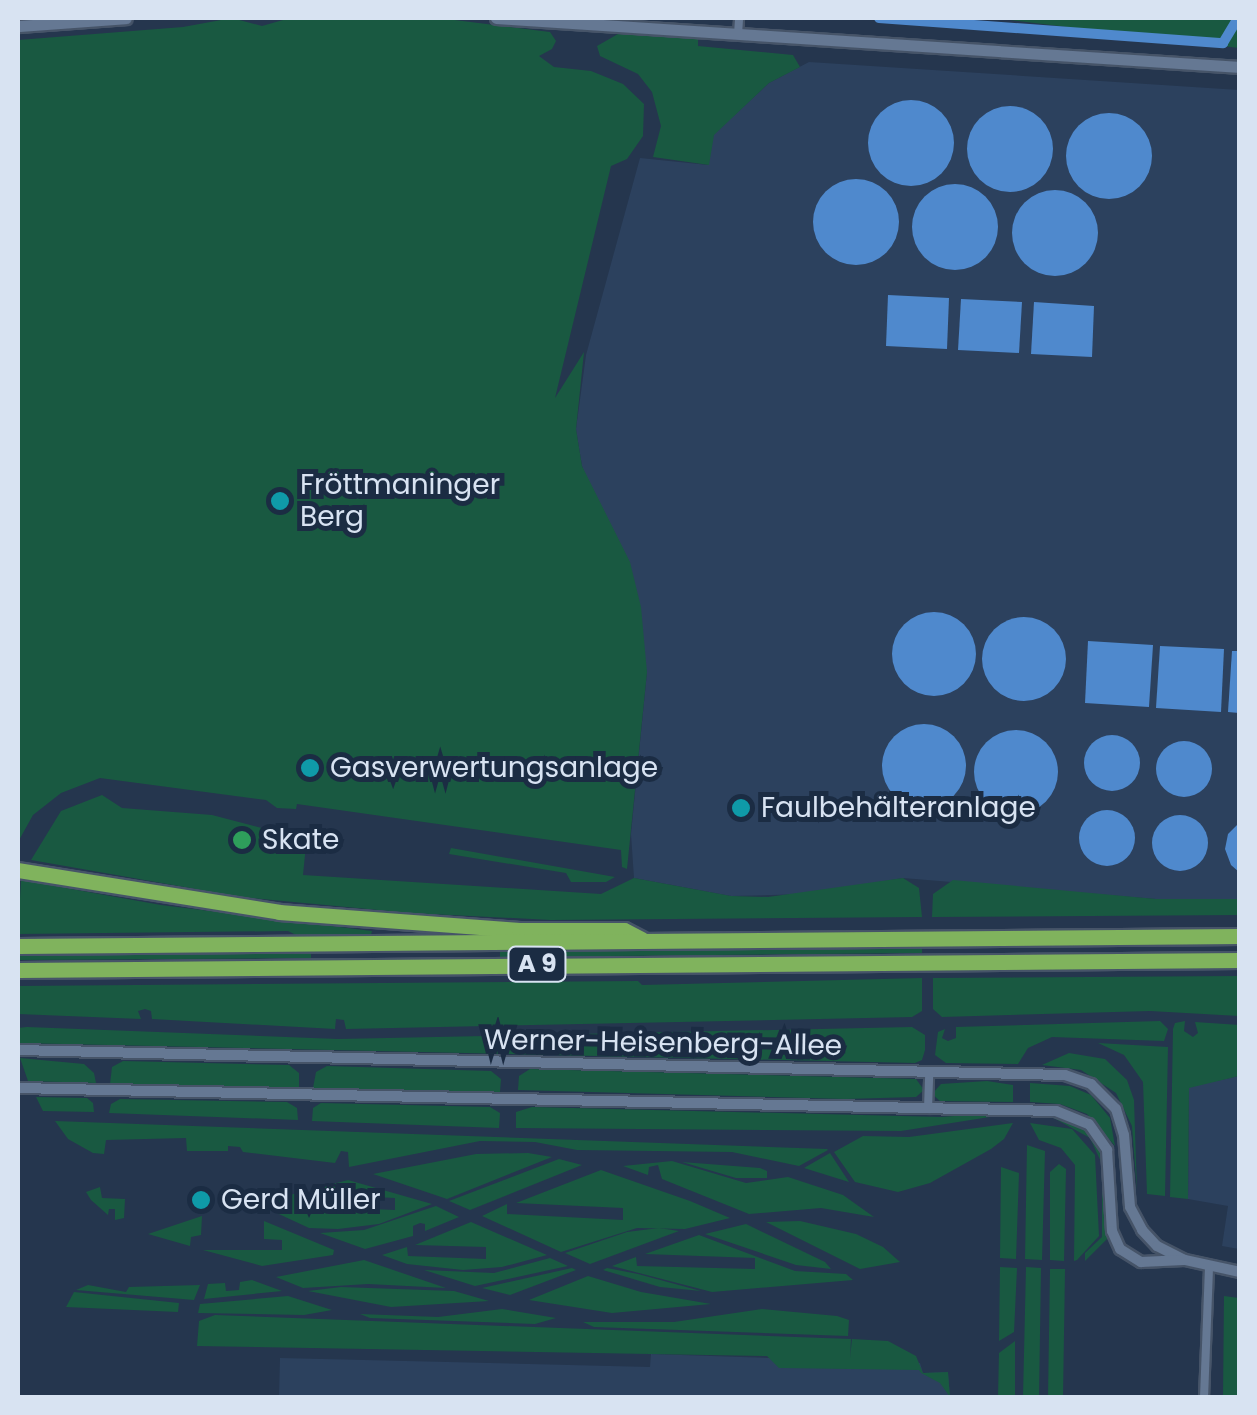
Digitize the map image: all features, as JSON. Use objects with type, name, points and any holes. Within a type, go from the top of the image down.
[{"type":"highway","points":[[18,870],[279,912],[519,930],[624,930],[649,942]]},
{"type":"highway","name":"A 9","points":[[18,946],[1240,936]]},
{"type":"highway","name":"A 9","points":[[18,970],[1240,960]]},
{"type":"main road","points":[[18,26],[126,18]]},
{"type":"main road","points":[[496,18],[1240,67]]},
{"type":"street","points":[[738,34],[739,18]]},
{"type":"street","name":"Werner-Heisenberg-Allee","points":[[18,1050],[1044,1074],[1081,1079],[1108,1099],[1121,1122],[1134,1218],[1156,1246],[1185,1260],[1240,1272]]},
{"type":"street","points":[[928,1109],[929,1072]]},
{"type":"street","name":"Werner-Heisenberg-Allee","points":[[18,1088],[1044,1109],[1078,1117],[1098,1134],[1107,1150],[1112,1232],[1120,1250],[1141,1262],[1185,1260]]},
{"type":"street","points":[[1204,1398],[1209,1265]]},
{"type":"shaded area","points":[[809,62],[1239,90],[1239,907],[1224,899],[1156,899],[903,878],[808,894],[731,896],[634,878],[631,834],[647,672],[582,466],[576,429],[586,355],[640,158],[708,165],[713,135],[769,83]]},
{"type":"shaded area","points":[[1239,1076],[1239,1249],[1222,1246],[1228,1206],[1188,1199],[1189,1087]]},
{"type":"shaded area","points":[[651,1354],[920,1363],[923,1373],[948,1372],[950,1398],[279,1398],[280,1358],[650,1367]]},
{"type":"green space","points":[[232,18],[262,26],[290,18],[439,18],[550,32],[556,41],[552,49],[539,56],[554,67],[591,71],[623,84],[644,104],[643,136],[627,159],[611,166],[555,398],[584,352],[576,429],[582,466],[630,562],[641,607],[647,672],[627,869],[622,867],[621,850],[297,804],[296,809],[277,808],[266,800],[100,778],[61,793],[33,815],[18,842],[18,40],[183,27]]},
{"type":"green space","points":[[994,18],[1239,18],[1239,48]]},
{"type":"green space","points":[[618,34],[698,39],[698,46],[793,55],[800,67],[769,83],[714,135],[709,165],[653,157],[661,126],[652,92],[638,74],[600,56],[597,46]]},
{"type":"green space","points":[[102,795],[122,808],[212,815],[281,833],[306,845],[303,875],[601,894],[634,878],[731,896],[768,897],[903,878],[919,888],[922,917],[551,920],[410,913],[241,897],[31,860],[61,811]]},
{"type":"green space","points":[[451,848],[615,877],[606,882],[571,882],[566,873],[449,854]]},
{"type":"green space","points":[[21,880],[161,905],[372,931],[371,935],[298,936],[288,931],[18,934]]},
{"type":"green space","points":[[953,880],[1156,899],[1239,899],[1239,915],[932,917],[933,894]]},
{"type":"green space","points":[[922,948],[922,953],[500,957],[500,951]]},
{"type":"green space","points":[[311,953],[311,958],[18,960],[18,955]]},
{"type":"green space","points":[[1239,976],[1239,1016],[1150,1011],[942,1017],[933,1009],[933,978]]},
{"type":"green space","points":[[922,978],[922,1011],[912,1017],[346,1029],[344,1020],[336,1019],[335,1029],[152,1019],[151,1011],[145,1009],[138,1011],[141,1019],[18,1014],[18,986],[638,981],[642,985]]},
{"type":"green space","points":[[1160,1021],[1168,1029],[1164,1041],[1052,1037],[1028,1048],[1018,1064],[946,1063],[935,1055],[938,1032],[945,1029],[942,1038],[948,1041],[956,1038],[956,1027]]},
{"type":"green space","points":[[1185,1021],[1184,1031],[1193,1037],[1198,1033],[1195,1022],[1240,1025],[1239,1076],[1189,1088],[1188,1199],[1170,1197],[1173,1029],[1175,1023]]},
{"type":"green space","points":[[912,1027],[925,1035],[925,1050],[922,1060],[915,1063],[18,1043],[18,1028],[338,1039]]},
{"type":"green space","points":[[1098,1043],[1168,1047],[1165,1196],[1147,1194],[1143,1082],[1124,1055]]},
{"type":"green space","points":[[1069,1053],[1105,1059],[1127,1080],[1134,1100],[1137,1191],[1132,1126],[1116,1093],[1081,1070],[1042,1065]]},
{"type":"green space","points":[[20,1058],[84,1064],[94,1073],[96,1083],[28,1081]]},
{"type":"green space","points":[[123,1061],[289,1065],[299,1073],[299,1088],[110,1084],[112,1067]]},
{"type":"green space","points":[[327,1066],[491,1071],[501,1079],[500,1092],[313,1088],[316,1072]]},
{"type":"green space","points":[[530,1069],[916,1079],[924,1090],[916,1097],[845,1099],[518,1090],[519,1076]]},
{"type":"green space","points":[[987,1081],[1013,1085],[1013,1102],[940,1101],[932,1094],[941,1084]]},
{"type":"green space","points":[[1030,1083],[1070,1086],[1091,1095],[1110,1118],[1115,1146],[1087,1114],[1060,1104],[1030,1102]]},
{"type":"green space","points":[[36,1097],[87,1098],[93,1103],[94,1112],[43,1111]]},
{"type":"green space","points":[[120,1099],[287,1102],[297,1108],[298,1120],[109,1113],[111,1104]]},
{"type":"green space","points":[[321,1103],[490,1107],[500,1113],[499,1128],[312,1121],[313,1108]]},
{"type":"green space","points":[[532,1107],[996,1116],[901,1131],[516,1128],[516,1112]]},
{"type":"green space","points":[[1050,1116],[1081,1126],[1104,1156],[1107,1239],[1085,1261],[1085,1253],[1102,1237],[1102,1164],[1090,1138]]},
{"type":"green space","points":[[55,1121],[828,1150],[799,1166],[732,1152],[577,1150],[535,1142],[480,1141],[349,1167],[348,1152],[341,1151],[335,1163],[243,1152],[240,1147],[228,1146],[228,1151],[187,1151],[186,1138],[106,1140],[104,1154],[93,1153],[68,1139]]},
{"type":"green space","points":[[1013,1123],[1004,1139],[991,1149],[930,1183],[898,1192],[855,1182],[834,1152],[863,1136],[909,1137]]},
{"type":"green space","points":[[1030,1123],[1072,1129],[1095,1155],[1099,1236],[1074,1261],[1075,1165],[1061,1148],[1039,1140]]},
{"type":"green space","points":[[1027,1145],[1045,1151],[1042,1260],[1025,1259]]},
{"type":"green space","points":[[528,1153],[552,1157],[447,1199],[373,1174],[476,1154]]},
{"type":"green space","points":[[830,1153],[849,1182],[804,1168]]},
{"type":"green space","points":[[559,1159],[582,1165],[470,1210],[449,1201]]},
{"type":"green space","points":[[672,1161],[746,1183],[788,1177],[843,1195],[874,1217],[821,1208],[749,1214],[662,1179],[658,1165],[649,1167],[648,1175],[623,1166]]},
{"type":"green space","points":[[682,1162],[760,1168],[767,1171],[767,1178],[736,1178]]},
{"type":"green space","points":[[1059,1164],[1066,1169],[1064,1261],[1050,1260],[1050,1172]]},
{"type":"green space","points":[[1001,1167],[1019,1173],[1016,1259],[1000,1258]]},
{"type":"green space","points":[[601,1170],[730,1218],[685,1229],[637,1228],[561,1252],[482,1216],[507,1204],[507,1214],[623,1220],[623,1208],[516,1203]]},
{"type":"green space","points":[[348,1180],[432,1204],[379,1224],[338,1229],[309,1228],[255,1203],[302,1192],[304,1206],[395,1210],[395,1198],[313,1194],[313,1189]]},
{"type":"green space","points":[[100,1187],[102,1198],[125,1199],[124,1218],[115,1220],[115,1209],[109,1209],[108,1215],[91,1200],[86,1192]]},
{"type":"green space","points":[[436,1206],[459,1217],[425,1231],[425,1224],[420,1223],[413,1226],[413,1236],[365,1249],[320,1233],[364,1230]]},
{"type":"green space","points":[[202,1216],[201,1235],[191,1237],[190,1246],[148,1234]]},
{"type":"green space","points":[[264,1221],[334,1250],[333,1255],[262,1266],[203,1250],[282,1250],[282,1240],[264,1239]]},
{"type":"green space","points":[[800,1221],[856,1234],[883,1247],[900,1262],[860,1269],[766,1222]]},
{"type":"green space","points":[[471,1222],[547,1255],[502,1267],[463,1270],[407,1264],[382,1255],[407,1247],[408,1256],[486,1259],[486,1247],[415,1245]]},
{"type":"green space","points":[[746,1224],[825,1262],[831,1269],[796,1265],[705,1234]]},
{"type":"green space","points":[[659,1228],[679,1231],[590,1264],[565,1253],[627,1232]]},
{"type":"green space","points":[[699,1235],[795,1271],[846,1274],[853,1280],[712,1292],[612,1266],[636,1257],[637,1266],[755,1269],[755,1258],[645,1254]]},
{"type":"green space","points":[[550,1258],[568,1266],[475,1286],[424,1270],[494,1273]]},
{"type":"green space","points":[[364,1260],[446,1288],[368,1284],[303,1288],[276,1277]]},
{"type":"green space","points":[[1000,1267],[1017,1268],[1014,1332],[999,1341]]},
{"type":"green space","points":[[1026,1267],[1041,1268],[1039,1397],[1023,1397]]},
{"type":"green space","points":[[1050,1269],[1065,1269],[1063,1397],[1048,1397]]},
{"type":"green space","points":[[576,1270],[510,1295],[482,1288]]},
{"type":"green space","points":[[603,1270],[701,1291],[660,1287]]},
{"type":"green space","points":[[588,1276],[641,1292],[711,1304],[612,1313],[529,1300]]},
{"type":"green space","points":[[252,1280],[282,1291],[204,1299],[208,1284],[225,1283],[226,1291],[239,1290],[240,1282]]},
{"type":"green space","points":[[88,1285],[126,1292],[129,1287],[200,1285],[194,1300],[76,1290]]},
{"type":"green space","points":[[341,1287],[454,1291],[489,1301],[391,1307],[308,1291]]},
{"type":"green space","points":[[74,1292],[179,1303],[178,1312],[66,1307]]},
{"type":"green space","points":[[288,1296],[332,1310],[304,1315],[198,1313],[200,1304]]},
{"type":"green space","points":[[1224,1296],[1239,1298],[1239,1397],[1223,1397]]},
{"type":"green space","points":[[502,1309],[556,1318],[535,1324],[370,1318],[360,1314],[438,1317]]},
{"type":"green space","points":[[762,1309],[837,1316],[849,1320],[848,1336],[594,1327],[583,1322],[674,1322]]},
{"type":"green space","points":[[215,1315],[851,1339],[850,1358],[852,1339],[888,1341],[916,1356],[923,1373],[948,1372],[950,1397],[940,1383],[921,1373],[919,1370],[779,1368],[767,1356],[197,1346],[199,1321]]},
{"type":"green space","points":[[1015,1341],[1015,1397],[998,1397],[999,1353]]},
{"type":"water","points":[[911,100],[928,103],[942,112],[951,126],[951,160],[942,174],[928,183],[911,186],[894,183],[880,174],[871,160],[868,143],[871,126],[880,112],[894,103]]},
{"type":"water","points":[[1010,106],[1027,109],[1041,118],[1050,132],[1050,166],[1041,180],[1027,189],[1010,192],[993,189],[979,180],[970,166],[967,149],[970,132],[979,118],[993,109]]},
{"type":"water","points":[[1109,113],[1126,116],[1140,125],[1149,139],[1149,173],[1140,187],[1126,196],[1109,199],[1092,196],[1078,187],[1069,173],[1066,156],[1069,139],[1078,125],[1092,116]]},
{"type":"water","points":[[856,179],[873,182],[892,198],[899,222],[896,239],[880,258],[856,265],[839,262],[820,246],[813,222],[816,205],[832,186]]},
{"type":"water","points":[[955,184],[972,187],[986,196],[995,210],[995,244],[986,258],[972,267],[955,270],[938,267],[924,258],[915,244],[912,227],[915,210],[924,196],[938,187]]},
{"type":"water","points":[[1055,190],[1072,193],[1086,202],[1095,216],[1095,250],[1086,264],[1072,273],[1055,276],[1038,273],[1024,264],[1015,250],[1012,233],[1015,216],[1024,202],[1038,193]]},
{"type":"water","points":[[888,295],[949,298],[947,349],[886,346]]},
{"type":"water","points":[[961,299],[1022,302],[1019,353],[958,350]]},
{"type":"water","points":[[1034,302],[1094,306],[1092,357],[1031,354]]},
{"type":"water","points":[[934,612],[950,615],[964,624],[973,638],[973,670],[964,684],[950,693],[934,696],[918,693],[904,684],[895,670],[892,654],[895,638],[904,624],[918,615]]},
{"type":"water","points":[[1024,617],[1040,620],[1054,629],[1063,643],[1063,675],[1054,689],[1040,698],[1024,701],[1008,698],[994,689],[985,675],[982,659],[985,643],[994,629],[1008,620]]},
{"type":"water","points":[[1088,641],[1153,645],[1149,707],[1085,703]]},
{"type":"water","points":[[1160,646],[1224,649],[1221,712],[1156,708]]},
{"type":"water","points":[[1232,651],[1239,651],[1239,713],[1228,712]]},
{"type":"water","points":[[924,724],[940,727],[954,736],[963,750],[963,782],[954,796],[940,805],[924,808],[908,805],[894,796],[885,782],[882,766],[885,750],[894,736],[908,727]]},
{"type":"water","points":[[1016,730],[1032,733],[1046,742],[1055,756],[1055,788],[1046,802],[1032,811],[1016,814],[1000,811],[986,802],[977,788],[974,772],[977,756],[986,742],[1000,733]]},
{"type":"water","points":[[1112,735],[1132,743],[1140,763],[1132,783],[1112,791],[1092,783],[1084,763],[1092,743]]},
{"type":"water","points":[[1184,741],[1204,749],[1212,769],[1204,789],[1184,797],[1164,789],[1156,769],[1164,749]]},
{"type":"water","points":[[1107,810],[1127,818],[1135,838],[1127,858],[1107,866],[1087,858],[1079,838],[1087,818]]},
{"type":"water","points":[[1180,815],[1200,823],[1208,843],[1200,863],[1180,871],[1160,863],[1152,843],[1160,823]]},
{"type":"water","points":[[1239,823],[1239,872],[1231,865],[1225,849],[1228,834]]},
{"type":"waterway","points":[[879,18],[1223,43],[1238,18]]},
{"type":"place","name":"Fröttmaninger Berg","points":[[280,501]]},
{"type":"place","name":"Gasverwertungsanlage","points":[[310,768]]},
{"type":"place","name":"Faulbehälteranlage","points":[[741,808]]},
{"type":"place","name":"Skate","points":[[242,840]]},
{"type":"place","name":"Gerd Müller","points":[[201,1200]]}]
